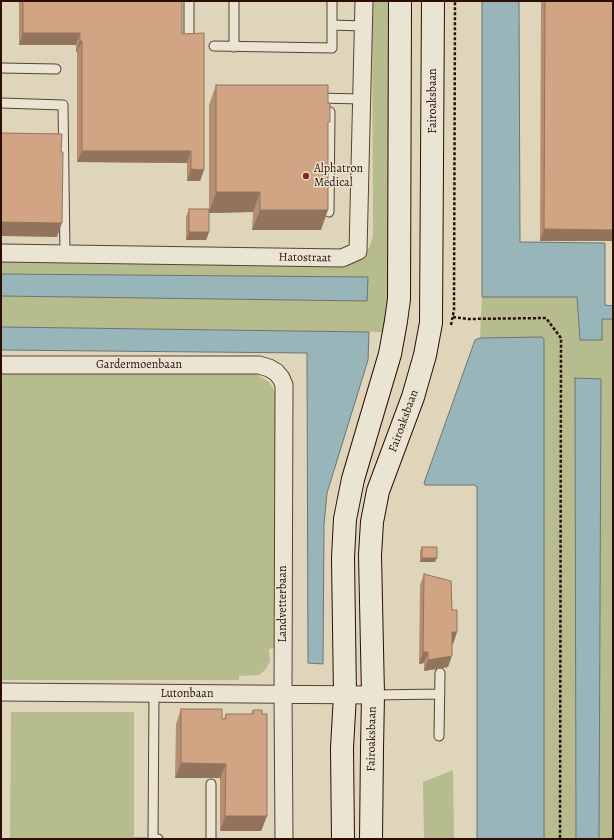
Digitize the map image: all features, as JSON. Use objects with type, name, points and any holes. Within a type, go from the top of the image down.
[{"type":"main road","points":[[343,839],[342,748],[345,695],[343,558],[345,519],[353,479],[390,354],[399,299],[400,1]]},
{"type":"main road","name":"Fairoaksbaan","points":[[371,839],[373,695],[370,555],[372,522],[378,491],[413,397],[425,355],[431,324],[433,1]]},
{"type":"street","name":"Hatostraat","points":[[1,254],[342,258],[358,251],[364,1]]},
{"type":"street","name":"Gardermoenbaan","points":[[1,365],[259,365],[276,372]]},
{"type":"street","name":"Landvetterbaan","points":[[276,372],[284,385],[284,839]]},
{"type":"street","name":"Lutonbaan","points":[[1,692],[373,695]]},
{"type":"lane","points":[[189,1],[189,40]]},
{"type":"lane","points":[[234,1],[234,47]]},
{"type":"lane","points":[[214,46],[332,48],[332,1]]},
{"type":"lane","points":[[332,25],[363,26]]},
{"type":"lane","points":[[1,68],[56,69]]},
{"type":"lane","points":[[306,97],[362,99]]},
{"type":"lane","points":[[329,212],[330,98]]},
{"type":"lane","points":[[1,104],[63,104],[65,254]]},
{"type":"lane","points":[[438,736],[440,673]]},
{"type":"lane","points":[[154,694],[153,839],[158,839]]},
{"type":"lane","points":[[373,695],[440,694]]},
{"type":"lane","points":[[211,839],[212,784]]},
{"type":"path","points":[[453,317],[468,320],[546,318],[561,338],[560,839]]},
{"type":"green space","points":[[372,1],[393,1],[388,332],[1,327],[1,296],[367,300],[367,277],[1,274],[1,261],[344,265],[363,257],[370,246],[373,235]]},
{"type":"green space","points":[[482,297],[578,297],[580,340],[602,319],[613,319],[613,839],[599,839],[601,379],[575,379],[576,839],[544,839],[544,339],[542,337],[480,338]]},
{"type":"green space","points":[[1,373],[244,373],[256,374],[269,382],[275,393],[274,648],[269,649],[270,661],[266,669],[259,675],[239,676],[239,680],[1,680]]},
{"type":"green space","points":[[11,712],[134,712],[134,839],[10,839]]},
{"type":"green space","points":[[453,770],[454,839],[424,839],[423,782]]},
{"type":"water","points":[[482,1],[519,1],[520,242],[605,243],[605,305],[613,306],[613,319],[602,319],[602,340],[580,340],[577,297],[482,297]]},
{"type":"water","points":[[1,274],[368,277],[367,301],[1,296]]},
{"type":"water","points":[[1,327],[369,332],[368,360],[327,493],[324,525],[323,664],[308,663],[307,353],[1,350]]},
{"type":"water","points":[[542,337],[544,339],[544,839],[477,839],[477,487],[474,485],[425,485],[424,483],[475,340],[480,338]]},
{"type":"water","points":[[575,378],[601,379],[599,839],[576,839]]},
{"type":"building","points":[[23,1],[182,1],[182,34],[204,33],[204,170],[191,169],[191,151],[82,151],[82,41],[80,41],[80,33],[23,33]]},
{"type":"building","points":[[545,1],[613,1],[613,230],[544,229]]},
{"type":"building","points":[[216,85],[328,85],[330,122],[328,122],[328,210],[260,210],[260,192],[216,192]]},
{"type":"building","points":[[1,133],[62,134],[62,223],[1,222]]},
{"type":"building","points":[[189,209],[209,209],[209,232],[189,232]]},
{"type":"building","points":[[422,547],[437,547],[437,558],[422,558]]},
{"type":"building","points":[[424,574],[451,581],[452,610],[457,610],[457,632],[452,632],[452,656],[428,660],[428,652],[423,652]]},
{"type":"building","points":[[181,709],[222,709],[222,719],[226,719],[226,714],[253,714],[253,710],[262,710],[262,714],[267,714],[267,816],[225,816],[226,764],[181,763]]},
{"type":"building","points":[[147,838],[147,839],[135,839]]},
{"type":"place","name":"Alphatron Medical","points":[[306,176]]}]
